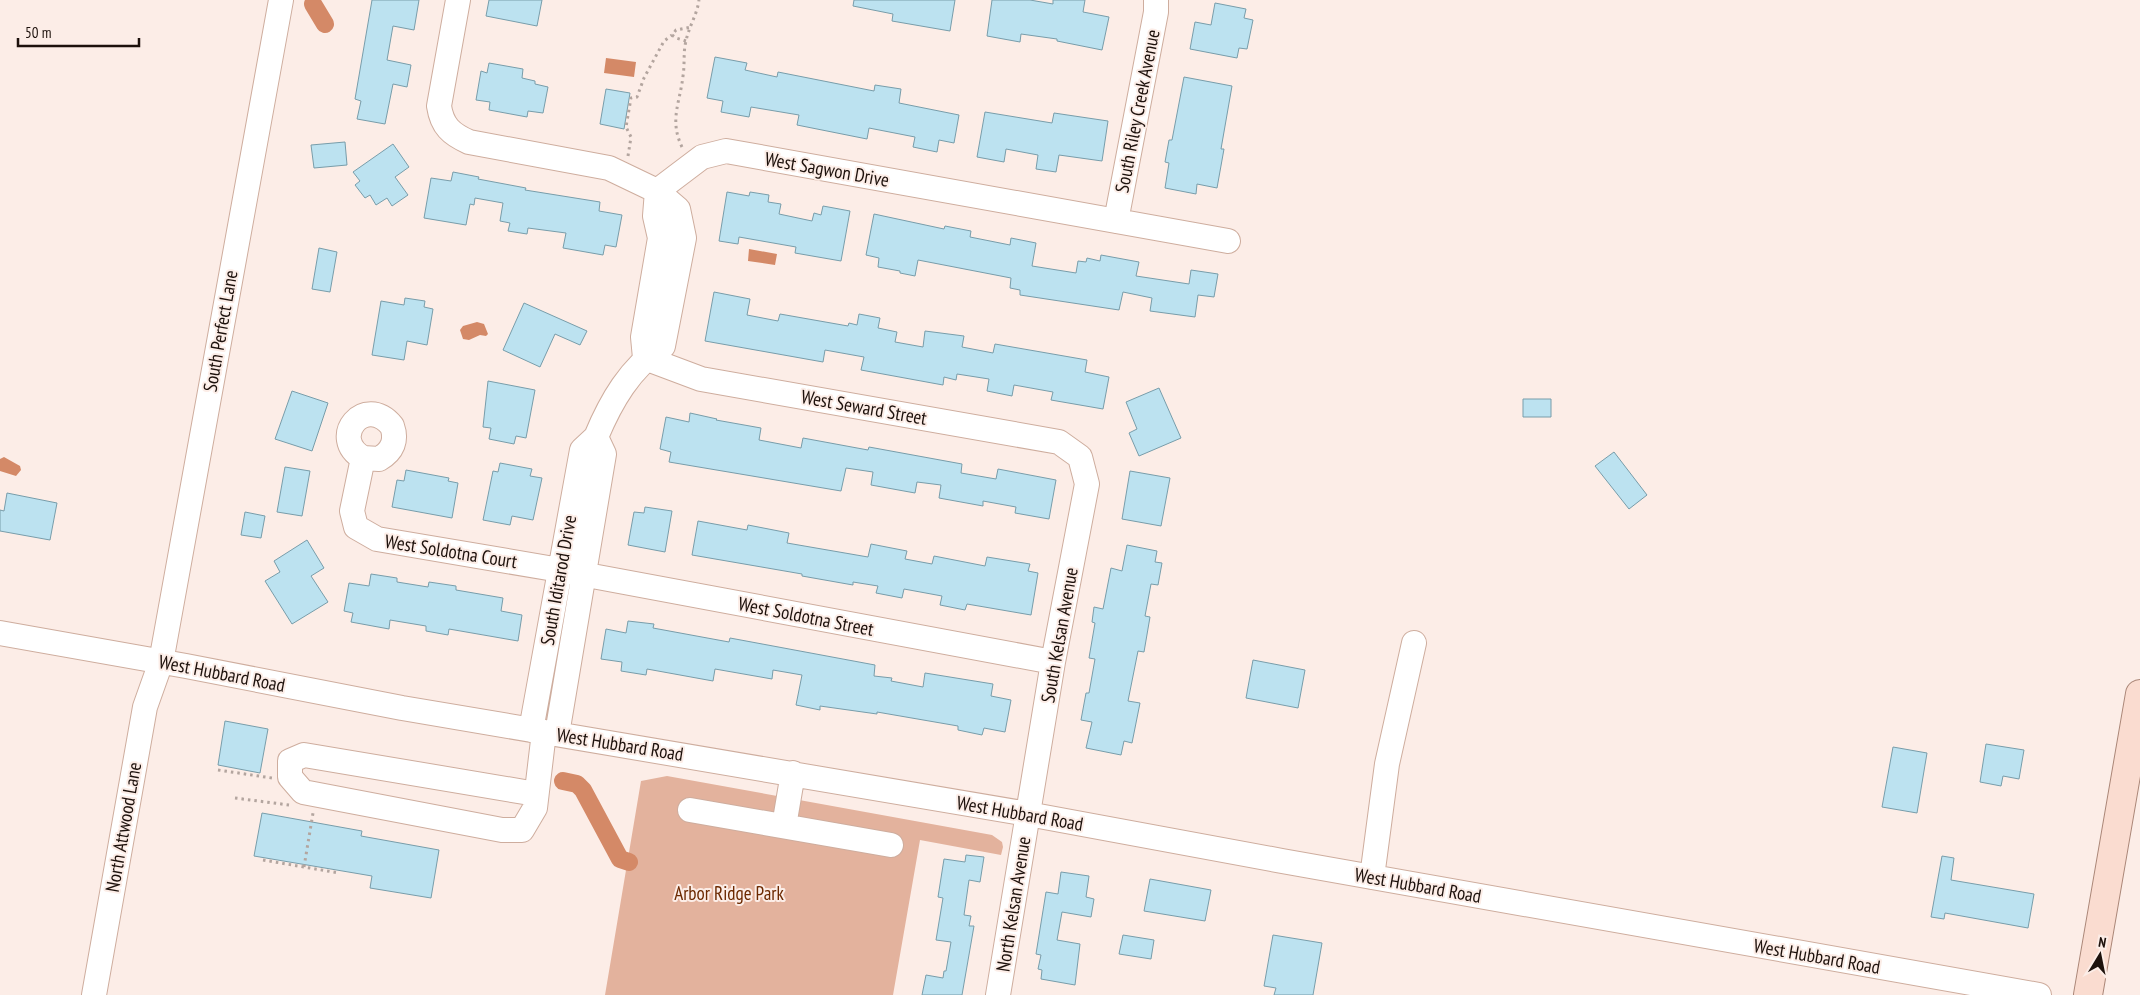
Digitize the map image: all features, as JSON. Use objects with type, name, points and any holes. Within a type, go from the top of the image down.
[{"type":"main road","points":[[2088,995],[2140,694]]},
{"type":"street","name":"South Perfect Lane","points":[[161,662],[281,0]]},
{"type":"street","points":[[458,0],[439,106],[440,118],[446,128],[456,136],[469,142],[609,168],[657,191]]},
{"type":"street","name":"South Riley Creek Avenue","points":[[1116,222],[1156,12],[1156,0]]},
{"type":"street","name":"West Sagwon Drive","points":[[657,191],[702,157],[726,150],[1228,241]]},
{"type":"street","name":"South Iditarod Drive","points":[[544,732],[560,570],[582,450],[596,437],[616,394],[645,358],[663,346],[684,238],[678,209],[657,191]]},
{"type":"street","name":"West Seward Street","points":[[645,358],[701,379],[1059,442],[1080,457]]},
{"type":"street","name":"South Iditarod Drive","points":[[544,732],[584,574],[604,454],[596,437]]},
{"type":"street","name":"South Kelsan Avenue","points":[[1028,814],[1053,662],[1087,484],[1080,457]]},
{"type":"street","name":"West Soldotna Court","points":[[363,458],[352,511],[356,527],[376,539],[560,570]]},
{"type":"street","name":"West Soldotna Street","points":[[560,570],[1053,662]]},
{"type":"street","name":"West Hubbard Road","points":[[0,633],[402,708],[1028,814],[2038,995]]},
{"type":"street","points":[[1372,877],[1386,764],[1414,643]]},
{"type":"street","name":"North Attwood Lane","points":[[94,995],[145,707],[161,662]]},
{"type":"street","points":[[536,794],[304,755],[290,761],[290,777],[303,792],[502,830],[522,830],[534,808],[536,794],[544,732]]},
{"type":"street","points":[[784,826],[793,773]]},
{"type":"street","points":[[690,810],[892,845]]},
{"type":"street","name":"North Kelsan Avenue","points":[[998,995],[1028,814]]},
{"type":"path","points":[[682,147],[675,122],[677,102],[683,77],[686,41],[698,10],[699,0]]},
{"type":"path","points":[[628,156],[631,137],[626,127],[631,98],[637,97],[644,78],[664,41],[676,30],[691,27]]},
{"type":"path","points":[[672,35],[686,41]]},
{"type":"path","points":[[218,770],[272,778]]},
{"type":"path","points":[[235,798],[291,805]]},
{"type":"path","points":[[304,867],[314,808]]},
{"type":"path","points":[[263,860],[340,873]]},
{"type":"green space","name":"Arbor Ridge Park","points":[[667,776],[992,835],[1002,842],[1003,847],[1001,855],[920,840],[893,995],[605,995],[641,781]]},
{"type":"shaded area","points":[[606,58],[636,62],[634,77],[604,73]]},
{"type":"shaded area","points":[[749,249],[777,254],[775,265],[748,261]]},
{"type":"shaded area","points":[[477,322],[484,324],[488,334],[469,340],[463,339],[460,330],[463,326]]},
{"type":"shaded area","points":[[4,457],[20,466],[21,470],[16,476],[0,471],[0,459]]},
{"type":"building","points":[[372,0],[419,0],[414,30],[393,26],[387,60],[411,65],[407,87],[393,84],[385,124],[357,119],[361,101],[355,99]]},
{"type":"building","points":[[489,0],[542,0],[537,26],[486,16]]},
{"type":"building","points":[[854,0],[955,0],[950,31],[892,21],[893,14],[853,6]]},
{"type":"building","points":[[992,0],[1030,0],[1053,4],[1053,0],[1085,0],[1083,12],[1109,17],[1102,50],[1057,41],[1057,39],[1021,34],[1020,42],[987,36]]},
{"type":"building","points":[[1215,3],[1246,9],[1244,18],[1253,20],[1247,49],[1239,48],[1237,58],[1190,49],[1195,22],[1211,25]]},
{"type":"building","points":[[715,57],[747,63],[745,70],[777,77],[778,72],[874,91],[875,85],[901,89],[899,103],[959,115],[954,143],[939,140],[937,152],[913,147],[915,137],[869,128],[867,139],[797,125],[799,115],[751,107],[749,117],[721,112],[723,101],[707,98]]},
{"type":"building","points":[[489,63],[523,69],[522,78],[548,87],[543,113],[528,111],[527,117],[489,110],[490,102],[476,100],[481,71],[487,73]]},
{"type":"building","points":[[1184,77],[1232,86],[1221,149],[1224,149],[1217,188],[1197,184],[1196,194],[1165,188],[1169,163],[1165,162],[1169,140],[1172,140]]},
{"type":"building","points":[[606,89],[630,93],[624,129],[600,124]]},
{"type":"building","points":[[985,112],[1052,123],[1054,113],[1108,121],[1102,161],[1059,155],[1056,172],[1036,169],[1038,155],[1006,149],[1004,162],[977,157]]},
{"type":"building","points":[[345,142],[347,165],[314,168],[311,145]]},
{"type":"building","points":[[393,144],[409,167],[395,177],[408,195],[392,206],[387,198],[376,205],[370,195],[365,198],[355,185],[360,181],[353,172]]},
{"type":"building","points":[[453,172],[526,188],[525,190],[600,202],[599,211],[622,215],[616,247],[605,245],[603,255],[563,248],[566,233],[528,228],[527,234],[508,231],[510,223],[500,221],[503,203],[475,198],[474,205],[470,204],[466,225],[424,218],[431,178],[451,181]]},
{"type":"building","points":[[727,192],[749,196],[750,192],[769,195],[768,202],[781,204],[779,214],[812,221],[814,213],[821,215],[823,206],[850,211],[841,261],[795,253],[796,247],[739,237],[738,244],[719,241]]},
{"type":"building","points":[[874,214],[944,229],[945,226],[971,231],[970,237],[1010,245],[1011,238],[1036,243],[1032,266],[1076,273],[1078,261],[1086,262],[1087,258],[1100,261],[1101,255],[1139,262],[1136,276],[1189,284],[1191,270],[1218,274],[1214,297],[1198,295],[1195,317],[1150,311],[1152,298],[1123,292],[1119,310],[1020,295],[1020,290],[1010,288],[1011,278],[918,260],[915,276],[900,273],[900,271],[878,267],[879,258],[866,255]]},
{"type":"building","points":[[319,248],[337,252],[330,292],[312,289]]},
{"type":"building","points":[[714,292],[750,299],[747,315],[778,321],[780,314],[848,326],[849,323],[857,325],[859,314],[880,318],[878,328],[897,332],[895,342],[923,347],[925,331],[964,336],[962,347],[993,353],[995,344],[1087,360],[1085,372],[1109,377],[1103,409],[1051,400],[1053,392],[1014,385],[1012,396],[987,391],[989,379],[957,374],[956,380],[944,377],[943,385],[861,370],[864,357],[825,350],[823,362],[705,341]]},
{"type":"building","points":[[405,298],[425,301],[424,307],[433,309],[427,345],[407,341],[404,360],[372,355],[381,301],[404,305]]},
{"type":"building","points":[[524,303],[587,331],[580,345],[555,334],[540,367],[503,350]]},
{"type":"building","points":[[488,381],[535,390],[526,438],[516,436],[514,444],[489,439],[491,428],[483,427]]},
{"type":"building","points":[[1159,388],[1181,438],[1139,456],[1129,433],[1137,429],[1126,402]]},
{"type":"building","points":[[292,391],[328,403],[312,451],[275,439]]},
{"type":"building","points":[[1523,399],[1551,399],[1551,417],[1523,417]]},
{"type":"building","points":[[690,413],[761,428],[759,440],[801,448],[803,438],[868,450],[869,447],[962,464],[961,473],[996,479],[998,469],[1056,480],[1049,519],[1015,513],[1016,507],[983,501],[983,506],[939,498],[941,485],[917,482],[915,493],[871,485],[873,472],[846,468],[841,491],[669,462],[671,452],[660,449],[666,417],[689,422]]},
{"type":"building","points":[[1614,452],[1647,495],[1629,509],[1595,466]]},
{"type":"building","points":[[500,463],[532,469],[530,476],[542,478],[533,520],[512,516],[510,525],[483,520],[493,471],[498,472]]},
{"type":"building","points":[[285,467],[310,471],[302,516],[277,512]]},
{"type":"building","points":[[406,470],[449,478],[448,481],[458,483],[452,518],[392,507],[397,480],[404,481]]},
{"type":"building","points":[[1130,471],[1170,478],[1161,526],[1122,519]]},
{"type":"building","points":[[7,493],[57,503],[50,540],[0,531],[0,510],[4,511]]},
{"type":"building","points":[[645,507],[672,511],[665,552],[628,545],[634,512],[644,513]]},
{"type":"building","points":[[245,512],[265,516],[261,538],[241,535]]},
{"type":"building","points":[[698,521],[747,530],[748,525],[789,533],[787,543],[868,557],[871,544],[907,551],[905,559],[932,564],[934,556],[985,566],[987,557],[1030,564],[1028,571],[1038,573],[1031,615],[967,604],[965,610],[940,605],[942,596],[904,589],[902,598],[876,593],[878,586],[853,582],[853,585],[692,555]]},
{"type":"building","points":[[307,540],[324,568],[311,576],[328,602],[292,624],[265,581],[280,572],[274,561]]},
{"type":"building","points":[[1127,545],[1157,551],[1155,562],[1162,563],[1158,585],[1151,584],[1145,616],[1150,617],[1144,652],[1138,651],[1128,701],[1140,703],[1132,743],[1124,741],[1121,755],[1086,748],[1092,722],[1081,720],[1086,693],[1089,693],[1095,659],[1089,658],[1095,623],[1092,622],[1094,607],[1103,609],[1111,568],[1122,571]]},
{"type":"building","points":[[371,574],[397,578],[397,582],[428,587],[429,582],[456,586],[456,590],[503,598],[501,611],[522,615],[518,641],[449,629],[448,635],[426,631],[426,626],[390,620],[389,629],[351,622],[353,613],[344,611],[349,583],[369,586]]},
{"type":"building","points":[[628,621],[654,624],[653,628],[729,642],[730,638],[875,665],[874,676],[892,678],[891,681],[923,687],[925,673],[993,684],[991,696],[1011,700],[1005,732],[984,728],[982,735],[958,730],[958,726],[877,712],[877,714],[820,706],[820,710],[796,705],[802,675],[773,670],[772,679],[715,669],[713,681],[647,669],[646,675],[621,671],[622,662],[601,659],[606,629],[626,633]]},
{"type":"building","points":[[1253,660],[1305,670],[1298,708],[1246,698]]},
{"type":"building","points":[[225,721],[268,729],[260,773],[218,765]]},
{"type":"building","points":[[1986,744],[2024,750],[2019,779],[2003,776],[2001,786],[1980,782]]},
{"type":"building","points":[[1893,747],[1927,753],[1917,813],[1882,807]]},
{"type":"building","points":[[262,813],[362,831],[361,836],[439,850],[431,898],[370,888],[372,876],[254,856]]},
{"type":"building","points":[[966,855],[984,857],[980,882],[969,880],[964,915],[971,916],[969,926],[974,926],[962,995],[922,995],[926,975],[943,978],[951,942],[936,940],[943,898],[938,897],[944,859],[965,862]]},
{"type":"building","points":[[1942,856],[1954,858],[1951,880],[2034,894],[2028,928],[1945,913],[1944,919],[1931,917]]},
{"type":"building","points":[[1061,872],[1089,876],[1086,897],[1094,899],[1091,917],[1062,912],[1057,940],[1080,944],[1075,985],[1041,979],[1042,970],[1038,969],[1041,955],[1036,954],[1046,892],[1058,894]]},
{"type":"building","points":[[1150,879],[1211,890],[1205,921],[1144,911]]},
{"type":"building","points":[[1123,935],[1154,940],[1151,959],[1119,954]]},
{"type":"building","points":[[1273,935],[1322,943],[1313,995],[1274,995],[1276,988],[1264,986]]},
{"type":"waterway","points":[[313,4],[325,24]]},
{"type":"waterway","points":[[563,781],[577,784],[583,790],[620,859],[629,862]]}]
